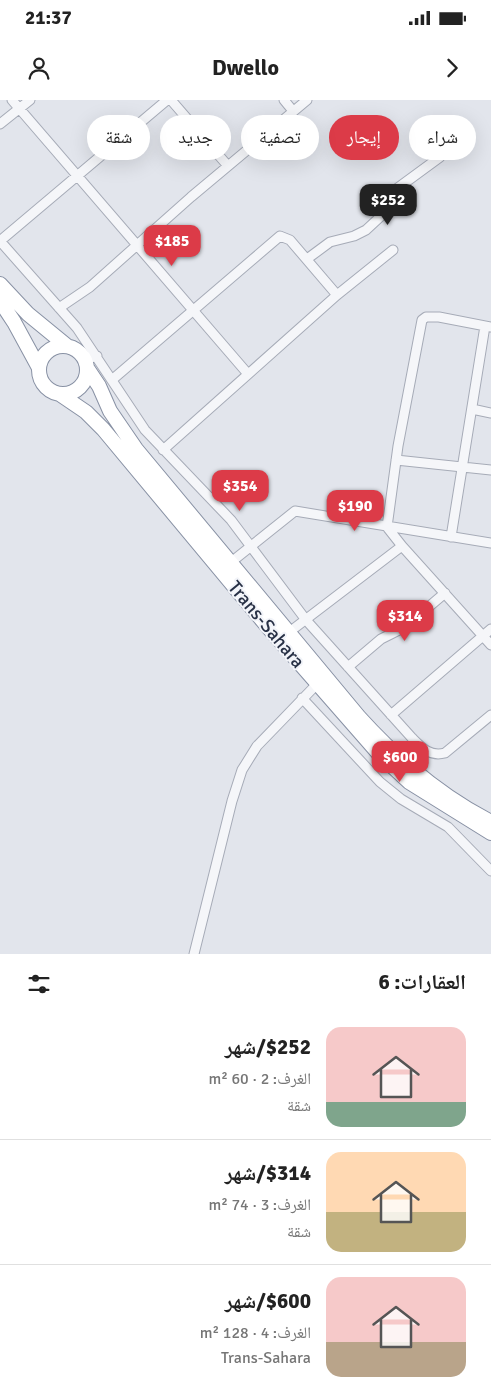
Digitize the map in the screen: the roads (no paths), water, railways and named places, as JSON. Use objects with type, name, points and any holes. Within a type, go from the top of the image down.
[{"type":"highway","points":[[0,284],[28,314],[67,346],[90,361],[83,384],[77,390],[61,394],[46,388],[40,380],[39,368],[43,356],[49,350],[56,346],[67,346]]},
{"type":"highway","points":[[0,302],[14,322],[39,368]]},
{"type":"highway","name":"Trans-Sahara","points":[[90,361],[119,426],[230,563],[359,717],[390,750],[443,793],[491,822]]},
{"type":"highway","name":"Trans-Sahara","points":[[61,394],[86,412],[103,429],[317,684],[379,754],[409,782],[491,832]]},
{"type":"street","points":[[12,100],[248,374]]},
{"type":"street","points":[[0,124],[30,100]]},
{"type":"street","points":[[228,166],[169,100],[0,241],[59,308],[90,361],[112,379],[145,430],[190,479],[221,509],[306,620],[424,750],[440,754],[445,753],[491,715]]},
{"type":"street","points":[[284,100],[293,111]]},
{"type":"street","points":[[59,308],[90,287],[228,166],[307,100]]},
{"type":"street","points":[[307,259],[330,242],[354,236],[366,230],[380,217],[387,200],[396,190],[436,160]]},
{"type":"street","points":[[112,379],[280,236],[287,238],[337,295]]},
{"type":"street","points":[[164,450],[337,295],[393,250]]},
{"type":"street","points":[[452,537],[462,467],[488,326],[439,317],[426,317],[422,320],[396,460],[387,526],[402,546],[491,646]]},
{"type":"street","points":[[472,409],[491,413]]},
{"type":"street","points":[[396,460],[491,470]]},
{"type":"street","points":[[230,563],[295,511],[491,543]]},
{"type":"street","points":[[288,633],[402,546]]},
{"type":"street","points":[[348,667],[374,644],[399,631],[444,594]]},
{"type":"street","points":[[391,715],[491,629]]},
{"type":"street","points":[[194,954],[234,791],[242,770],[257,746],[317,684]]},
{"type":"street","points":[[302,698],[380,782],[406,802],[448,827],[491,871]]}]
